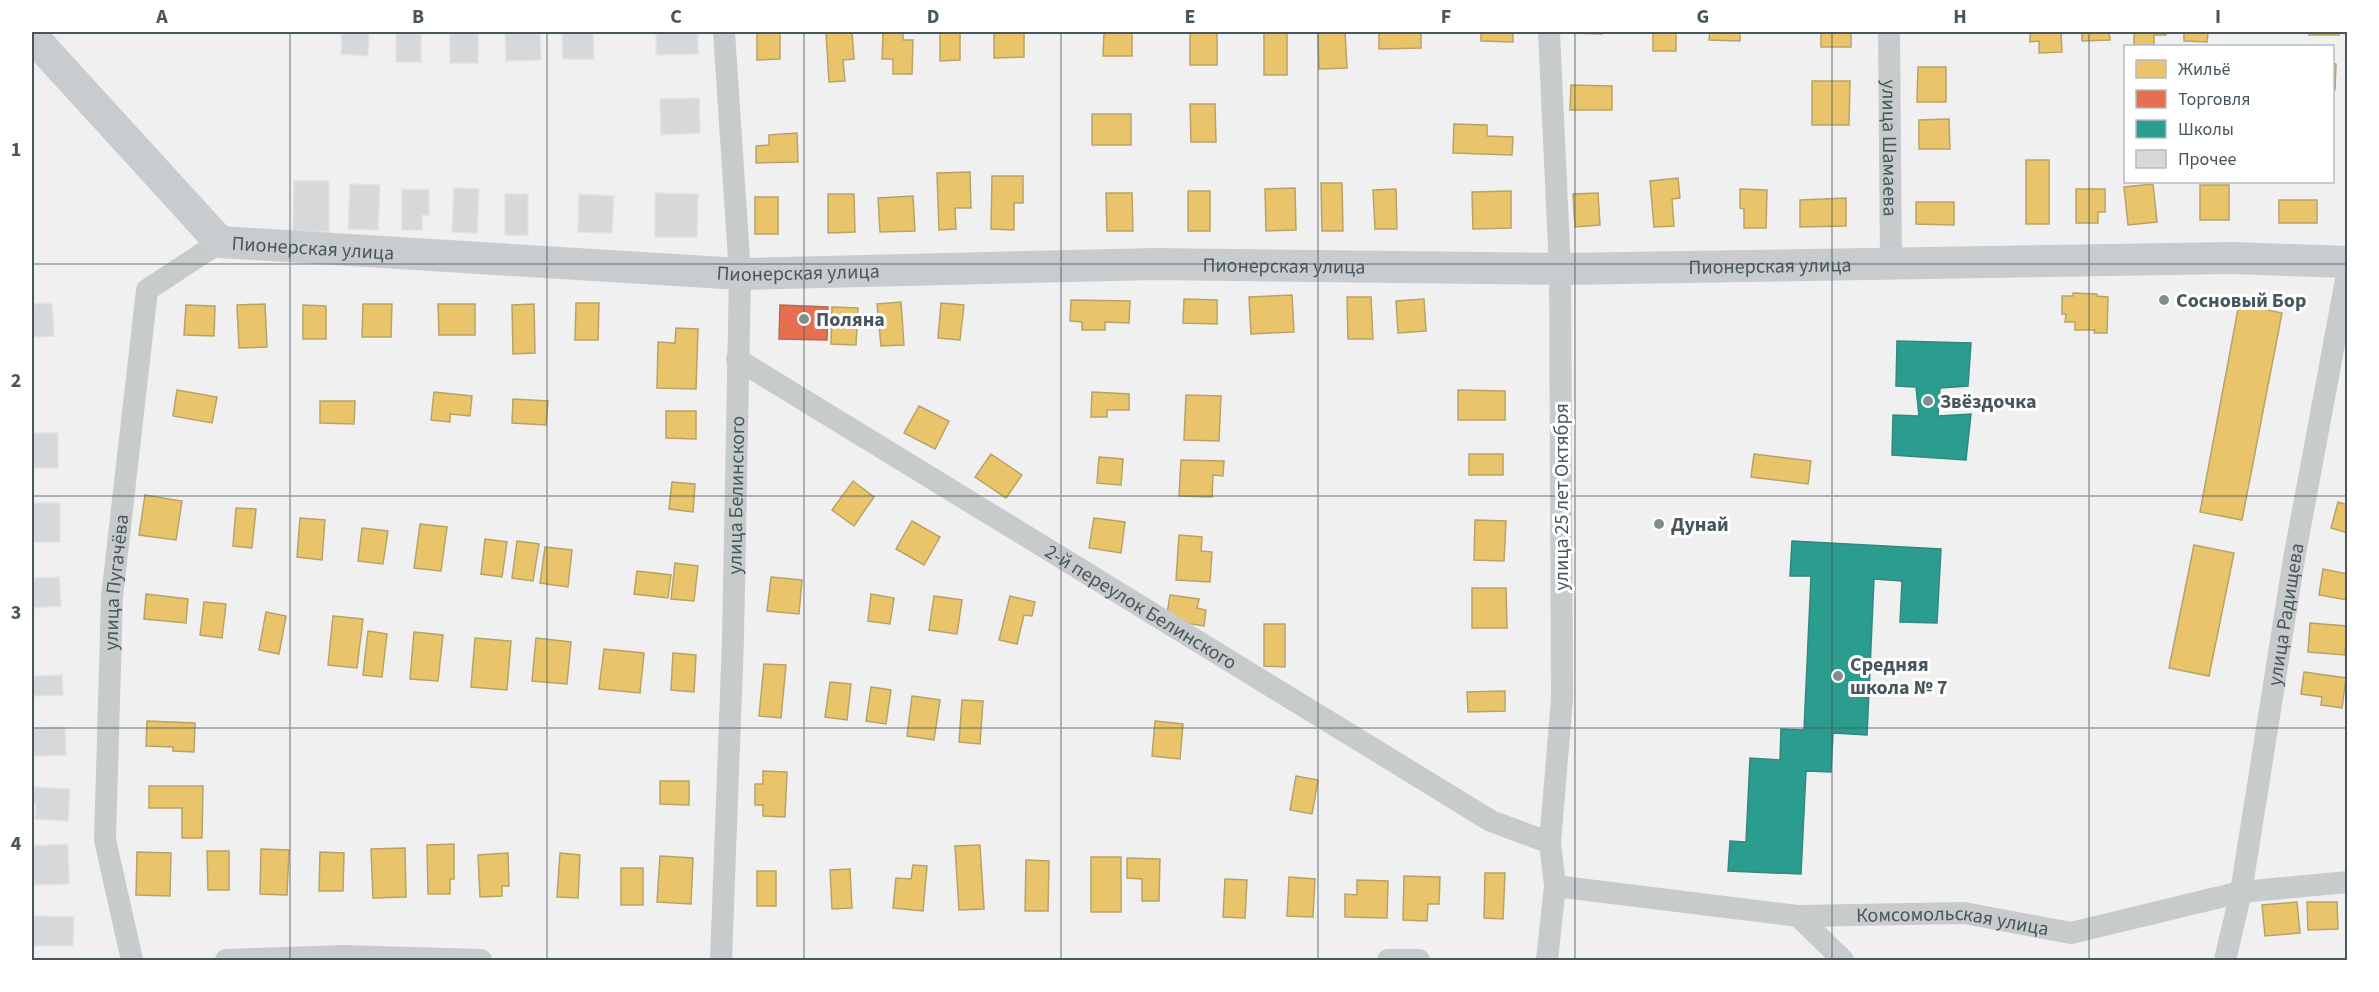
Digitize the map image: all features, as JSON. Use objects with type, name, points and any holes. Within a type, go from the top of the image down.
[{"type":"street","name":"улица Белинского","points":[[721,960],[733,639],[740,274],[724,32]]},
{"type":"street","name":"улица 25 лет Октября","points":[[1547,960],[1555,886],[1550,843],[1562,699],[1560,269],[1549,32]]},
{"type":"street","name":"улица Шамаева","points":[[1889,32],[1891,264]]},
{"type":"street","points":[[32,36],[220,242]]},
{"type":"street","name":"Пионерская улица","points":[[220,242],[740,274],[1155,264],[1560,269],[2231,258],[2348,262]]},
{"type":"street","name":"улица Пугачёва","points":[[132,960],[105,840],[112,597],[147,290],[220,242]]},
{"type":"street","name":"улица Радищева","points":[[2225,960],[2241,892],[2294,559],[2348,268]]},
{"type":"street","name":"2-й переулок Белинского","points":[[737,359],[1491,821],[1550,843]]},
{"type":"street","name":"Комсомольская улица","points":[[1555,886],[1798,916],[1964,914],[2071,933],[2241,892],[2348,882]]},
{"type":"street","points":[[1798,916],[1843,960]]},
{"type":"street","points":[[226,960],[344,956],[481,960]]},
{"type":"street","points":[[1388,960],[1419,960]]},
{"type":"building: Жильё","points":[[757,32],[780,32],[780,59],[757,60]]},
{"type":"building: Жильё","points":[[852,32],[854,59],[843,60],[845,81],[829,82],[826,33]]},
{"type":"building: Жильё","points":[[883,32],[903,32],[903,40],[913,40],[912,74],[893,74],[893,59],[882,59]]},
{"type":"building: Жильё","points":[[940,32],[960,32],[960,60],[940,61]]},
{"type":"building: Жильё","points":[[994,32],[1024,32],[1024,57],[994,58]]},
{"type":"building: Жильё","points":[[1104,32],[1132,32],[1132,56],[1103,56]]},
{"type":"building: Жильё","points":[[1190,32],[1217,32],[1217,65],[1190,65]]},
{"type":"building: Жильё","points":[[1264,32],[1287,32],[1287,75],[1264,75]]},
{"type":"building: Жильё","points":[[1318,32],[1345,32],[1347,68],[1319,69]]},
{"type":"building: Жильё","points":[[1379,32],[1421,32],[1421,48],[1379,49]]},
{"type":"building: Жильё","points":[[1481,32],[1513,32],[1513,42],[1481,41]]},
{"type":"building: Жильё","points":[[1602,32],[1602,34],[1570,33]]},
{"type":"building: Жильё","points":[[1653,32],[1676,32],[1676,51],[1653,51]]},
{"type":"building: Жильё","points":[[1710,32],[1740,32],[1740,41],[1709,40]]},
{"type":"building: Жильё","points":[[1821,32],[1851,32],[1851,47],[1821,47]]},
{"type":"building: Жильё","points":[[2030,32],[2061,32],[2062,52],[2039,53],[2039,41],[2030,42]]},
{"type":"building: Жильё","points":[[2082,32],[2109,32],[2110,40],[2082,41]]},
{"type":"building: Жильё","points":[[2134,32],[2166,32],[2166,35],[2154,35],[2154,45],[2134,45]]},
{"type":"building: Жильё","points":[[2184,32],[2208,32],[2207,42],[2184,41]]},
{"type":"building: Жильё","points":[[2309,32],[2339,32],[2339,35],[2309,35]]},
{"type":"building: Жильё","points":[[2334,64],[2336,64],[2334,90]]},
{"type":"building: Жильё","points":[[1918,67],[1946,67],[1946,102],[1917,102]]},
{"type":"building: Жильё","points":[[1812,81],[1850,81],[1849,125],[1812,125]]},
{"type":"building: Жильё","points":[[1571,85],[1612,86],[1612,110],[1570,110]]},
{"type":"building: Жильё","points":[[1190,104],[1215,104],[1216,142],[1191,142]]},
{"type":"building: Жильё","points":[[1092,114],[1131,114],[1131,145],[1092,145]]},
{"type":"building: Жильё","points":[[1949,119],[1950,149],[1919,149],[1919,120]]},
{"type":"building: Жильё","points":[[1454,124],[1487,125],[1487,136],[1513,137],[1512,155],[1453,153]]},
{"type":"building: Жильё","points":[[797,133],[798,162],[756,163],[756,146],[769,145],[769,135]]},
{"type":"building: Жильё","points":[[2026,160],[2049,160],[2049,224],[2026,224]]},
{"type":"building: Жильё","points":[[970,172],[971,208],[955,208],[956,229],[939,230],[937,173]]},
{"type":"building: Жильё","points":[[992,176],[1023,176],[1023,203],[1014,203],[1014,230],[991,229]]},
{"type":"building: Жильё","points":[[1678,178],[1680,198],[1672,199],[1674,226],[1654,227],[1650,181]]},
{"type":"building: Жильё","points":[[1321,183],[1342,183],[1343,231],[1322,231]]},
{"type":"building: Жильё","points":[[2153,184],[2157,222],[2128,225],[2124,187]]},
{"type":"building: Жильё","points":[[2200,185],[2229,185],[2229,220],[2200,220]]},
{"type":"building: Жильё","points":[[1295,188],[1296,230],[1266,231],[1265,189]]},
{"type":"building: Жильё","points":[[1396,189],[1397,229],[1375,229],[1373,190]]},
{"type":"building: Жильё","points":[[1740,189],[1767,190],[1766,228],[1744,228],[1744,209],[1740,208]]},
{"type":"building: Жильё","points":[[2076,189],[2105,189],[2105,212],[2098,212],[2098,223],[2076,223]]},
{"type":"building: Жильё","points":[[1188,191],[1210,191],[1210,231],[1188,231]]},
{"type":"building: Жильё","points":[[1511,191],[1511,228],[1473,229],[1472,192]]},
{"type":"building: Жильё","points":[[1106,193],[1132,193],[1133,231],[1107,231]]},
{"type":"building: Жильё","points":[[1598,193],[1600,225],[1575,227],[1573,194]]},
{"type":"building: Жильё","points":[[828,194],[854,194],[855,232],[828,233]]},
{"type":"building: Жильё","points":[[913,196],[915,231],[880,232],[878,198]]},
{"type":"building: Жильё","points":[[755,197],[778,197],[778,234],[755,234]]},
{"type":"building: Жильё","points":[[1846,198],[1846,226],[1800,227],[1800,200]]},
{"type":"building: Жильё","points":[[2279,200],[2317,200],[2317,223],[2279,223]]},
{"type":"building: Жильё","points":[[1916,202],[1954,202],[1954,225],[1916,224]]},
{"type":"building: Жильё","points":[[2073,293],[2108,297],[2107,333],[2094,333],[2095,330],[2075,330],[2075,322],[2065,322],[2066,314],[2062,314],[2062,296],[2073,296]]},
{"type":"building: Жильё","points":[[1292,295],[1294,332],[1251,334],[1249,297]]},
{"type":"building: Жильё","points":[[1347,297],[1371,297],[1373,339],[1348,339]]},
{"type":"building: Жильё","points":[[1184,299],[1217,300],[1217,324],[1183,323]]},
{"type":"building: Жильё","points":[[1424,299],[1426,331],[1398,333],[1396,301]]},
{"type":"building: Жильё","points":[[1071,300],[1130,301],[1129,323],[1105,322],[1105,330],[1082,330],[1082,322],[1070,321]]},
{"type":"building: Жильё","points":[[901,302],[904,345],[881,346],[877,304]]},
{"type":"building: Жильё","points":[[576,303],[599,303],[598,340],[575,340]]},
{"type":"building: Жильё","points":[[941,303],[964,305],[960,340],[938,338]]},
{"type":"building: Жильё","points":[[265,304],[267,347],[239,348],[237,305]]},
{"type":"building: Жильё","points":[[363,304],[392,304],[391,337],[362,337]]},
{"type":"building: Жильё","points":[[438,304],[475,304],[475,335],[439,335]]},
{"type":"building: Жильё","points":[[534,304],[535,353],[513,354],[512,305]]},
{"type":"building: Жильё","points":[[2239,304],[2282,313],[2242,520],[2200,512]]},
{"type":"building: Жильё","points":[[186,305],[215,306],[214,336],[184,335]]},
{"type":"building: Жильё","points":[[303,305],[326,306],[326,339],[303,339]]},
{"type":"building: Жильё","points":[[832,307],[858,308],[856,345],[831,344]]},
{"type":"building: Жильё","points":[[676,328],[698,329],[696,389],[657,388],[658,342],[675,343]]},
{"type":"building: Жильё","points":[[177,390],[217,397],[212,423],[173,416]]},
{"type":"building: Жильё","points":[[1458,390],[1505,391],[1505,420],[1458,420]]},
{"type":"building: Жильё","points":[[434,392],[472,396],[470,416],[450,414],[450,422],[431,420]]},
{"type":"building: Жильё","points":[[1092,392],[1129,394],[1129,410],[1107,410],[1107,417],[1091,417]]},
{"type":"building: Жильё","points":[[1186,395],[1221,396],[1219,441],[1184,440]]},
{"type":"building: Жильё","points":[[513,399],[548,401],[546,425],[512,423]]},
{"type":"building: Жильё","points":[[320,401],[355,401],[354,424],[320,423]]},
{"type":"building: Жильё","points":[[919,406],[949,421],[935,449],[904,433]]},
{"type":"building: Жильё","points":[[666,411],[696,411],[696,439],[666,438]]},
{"type":"building: Жильё","points":[[991,454],[1022,475],[1006,498],[975,477]]},
{"type":"building: Жильё","points":[[1469,454],[1503,454],[1503,475],[1469,475]]},
{"type":"building: Жильё","points":[[1754,454],[1811,461],[1808,484],[1751,477]]},
{"type":"building: Жильё","points":[[1099,457],[1123,459],[1121,485],[1097,483]]},
{"type":"building: Жильё","points":[[1181,460],[1224,461],[1223,476],[1213,475],[1212,497],[1179,496]]},
{"type":"building: Жильё","points":[[853,481],[874,497],[854,526],[832,510]]},
{"type":"building: Жильё","points":[[672,482],[695,484],[693,512],[669,509]]},
{"type":"building: Жильё","points":[[145,495],[182,501],[176,540],[139,535]]},
{"type":"building: Жильё","points":[[2338,502],[2348,505],[2348,533],[2331,528]]},
{"type":"building: Жильё","points":[[236,508],[256,509],[252,548],[233,546]]},
{"type":"building: Жильё","points":[[300,518],[325,520],[322,560],[297,557]]},
{"type":"building: Жильё","points":[[1094,518],[1125,522],[1121,553],[1089,548]]},
{"type":"building: Жильё","points":[[1475,520],[1506,521],[1504,561],[1474,560]]},
{"type":"building: Жильё","points":[[912,521],[940,537],[924,565],[896,549]]},
{"type":"building: Жильё","points":[[420,524],[447,527],[441,571],[414,568]]},
{"type":"building: Жильё","points":[[362,528],[388,531],[383,564],[358,561]]},
{"type":"building: Жильё","points":[[1179,535],[1202,537],[1201,551],[1212,552],[1210,582],[1176,580]]},
{"type":"building: Жильё","points":[[485,539],[507,542],[502,577],[481,574]]},
{"type":"building: Жильё","points":[[517,541],[539,544],[533,581],[512,578]]},
{"type":"building: Жильё","points":[[2194,545],[2234,553],[2209,676],[2169,668]]},
{"type":"building: Жильё","points":[[545,547],[572,550],[568,587],[540,583]]},
{"type":"building: Жильё","points":[[675,563],[698,566],[694,601],[671,599]]},
{"type":"building: Жильё","points":[[2323,569],[2348,574],[2348,600],[2319,595]]},
{"type":"building: Жильё","points":[[637,571],[671,575],[668,598],[634,594]]},
{"type":"building: Жильё","points":[[771,577],[802,580],[799,614],[767,611]]},
{"type":"building: Жильё","points":[[1472,588],[1506,588],[1507,628],[1472,628]]},
{"type":"building: Жильё","points":[[146,594],[188,599],[186,623],[144,619]]},
{"type":"building: Жильё","points":[[871,594],[894,598],[890,624],[868,621]]},
{"type":"building: Жильё","points":[[1170,595],[1199,599],[1197,608],[1206,610],[1204,626],[1166,620]]},
{"type":"building: Жильё","points":[[934,596],[962,600],[957,634],[929,630]]},
{"type":"building: Жильё","points":[[1010,596],[1035,602],[1032,616],[1024,615],[1017,644],[999,640]]},
{"type":"building: Жильё","points":[[204,602],[226,604],[222,638],[200,635]]},
{"type":"building: Жильё","points":[[266,612],[286,616],[279,654],[259,650]]},
{"type":"building: Жильё","points":[[333,616],[363,619],[357,668],[328,665]]},
{"type":"building: Жильё","points":[[2310,623],[2347,626],[2345,655],[2308,652]]},
{"type":"building: Жильё","points":[[1264,624],[1285,624],[1285,667],[1264,666]]},
{"type":"building: Жильё","points":[[368,631],[387,634],[382,677],[363,675]]},
{"type":"building: Жильё","points":[[414,632],[443,635],[438,681],[410,679]]},
{"type":"building: Жильё","points":[[475,638],[511,641],[507,690],[471,687]]},
{"type":"building: Жильё","points":[[536,638],[571,642],[567,684],[532,681]]},
{"type":"building: Жильё","points":[[604,649],[644,653],[640,693],[599,689]]},
{"type":"building: Жильё","points":[[673,653],[696,655],[694,692],[671,690]]},
{"type":"building: Жильё","points":[[764,664],[786,665],[781,718],[759,716]]},
{"type":"building: Жильё","points":[[2304,672],[2346,678],[2342,708],[2321,705],[2322,697],[2301,694]]},
{"type":"building: Жильё","points":[[830,682],[851,684],[847,720],[825,717]]},
{"type":"building: Жильё","points":[[871,687],[891,690],[886,724],[866,721]]},
{"type":"building: Жильё","points":[[1505,691],[1505,711],[1468,712],[1467,692]]},
{"type":"building: Жильё","points":[[912,696],[940,700],[934,740],[907,736]]},
{"type":"building: Жильё","points":[[962,700],[983,701],[980,744],[959,742]]},
{"type":"building: Жильё","points":[[147,721],[195,723],[194,752],[173,751],[173,747],[146,746]]},
{"type":"building: Жильё","points":[[1155,721],[1183,724],[1180,759],[1152,756]]},
{"type":"building: Жильё","points":[[763,771],[787,772],[785,817],[763,816],[763,805],[755,805],[755,784],[763,784]]},
{"type":"building: Жильё","points":[[1296,776],[1318,780],[1312,814],[1290,810]]},
{"type":"building: Жильё","points":[[660,781],[689,781],[689,805],[660,804]]},
{"type":"building: Жильё","points":[[149,786],[203,786],[202,838],[182,838],[182,808],[149,808]]},
{"type":"building: Жильё","points":[[454,844],[454,879],[450,879],[450,894],[428,894],[427,845]]},
{"type":"building: Жильё","points":[[980,845],[984,909],[959,910],[955,846]]},
{"type":"building: Жильё","points":[[405,848],[406,897],[373,898],[371,849]]},
{"type":"building: Жильё","points":[[261,849],[289,850],[287,895],[260,894]]},
{"type":"building: Жильё","points":[[207,851],[229,851],[229,890],[208,890]]},
{"type":"building: Жильё","points":[[137,852],[171,853],[170,896],[136,895]]},
{"type":"building: Жильё","points":[[320,852],[344,853],[343,891],[319,891]]},
{"type":"building: Жильё","points":[[508,853],[509,886],[502,886],[502,896],[480,897],[478,855]]},
{"type":"building: Жильё","points":[[560,853],[580,855],[578,898],[557,897]]},
{"type":"building: Жильё","points":[[660,856],[693,858],[691,904],[657,902]]},
{"type":"building: Жильё","points":[[1091,857],[1121,857],[1121,912],[1091,912]]},
{"type":"building: Жильё","points":[[1127,858],[1160,859],[1159,901],[1142,901],[1142,879],[1127,878]]},
{"type":"building: Жильё","points":[[1026,860],[1049,861],[1048,911],[1025,911]]},
{"type":"building: Жильё","points":[[913,865],[927,866],[923,911],[893,908],[896,878],[911,879]]},
{"type":"building: Жильё","points":[[621,868],[643,868],[643,905],[621,905]]},
{"type":"building: Жильё","points":[[850,869],[852,908],[832,909],[830,870]]},
{"type":"building: Жильё","points":[[757,871],[776,871],[776,906],[757,906]]},
{"type":"building: Жильё","points":[[1485,873],[1505,873],[1503,919],[1484,918]]},
{"type":"building: Жильё","points":[[1404,876],[1440,877],[1439,904],[1428,904],[1427,921],[1403,920]]},
{"type":"building: Жильё","points":[[1289,877],[1315,879],[1313,917],[1287,916]]},
{"type":"building: Жильё","points":[[1225,879],[1247,880],[1245,918],[1223,917]]},
{"type":"building: Жильё","points":[[1357,880],[1388,881],[1387,918],[1345,917],[1345,894],[1357,895]]},
{"type":"building: Жильё","points":[[2297,902],[2300,933],[2265,936],[2262,905]]},
{"type":"building: Жильё","points":[[2307,902],[2337,902],[2338,929],[2308,930]]},
{"type":"building: Торговля","points":[[780,305],[828,307],[827,340],[779,339]]},
{"type":"building: Школы","name":"Звёздочка","points":[[1897,341],[1971,343],[1968,386],[1940,388],[1938,416],[1971,414],[1966,460],[1892,455],[1893,415],[1919,416],[1916,387],[1896,386]]},
{"type":"building: Школы","name":"Средняя школа № 7","points":[[1792,541],[1941,549],[1937,623],[1900,622],[1902,581],[1874,579],[1867,735],[1833,733],[1831,772],[1806,771],[1801,874],[1728,871],[1730,841],[1746,842],[1750,758],[1780,760],[1781,729],[1804,730],[1811,576],[1790,576]]},
{"type":"building: Прочее","points":[[342,32],[369,32],[368,56],[341,54]]},
{"type":"building: Прочее","points":[[396,32],[421,32],[421,62],[396,62]]},
{"type":"building: Прочее","points":[[450,32],[478,32],[478,63],[450,63]]},
{"type":"building: Прочее","points":[[505,32],[540,32],[541,60],[506,61]]},
{"type":"building: Прочее","points":[[562,32],[593,32],[594,59],[563,59]]},
{"type":"building: Прочее","points":[[656,32],[698,32],[698,54],[656,55]]},
{"type":"building: Прочее","points":[[699,98],[700,133],[661,135],[660,99]]},
{"type":"building: Прочее","points":[[294,181],[329,181],[329,232],[293,231]]},
{"type":"building: Прочее","points":[[350,184],[380,185],[378,230],[348,229]]},
{"type":"building: Прочее","points":[[454,188],[479,189],[477,233],[452,232]]},
{"type":"building: Прочее","points":[[402,189],[429,190],[429,215],[422,215],[422,230],[402,230]]},
{"type":"building: Прочее","points":[[655,193],[698,194],[697,237],[655,237]]},
{"type":"building: Прочее","points":[[505,194],[528,194],[528,235],[505,235]]},
{"type":"building: Прочее","points":[[579,194],[614,196],[612,233],[578,232]]},
{"type":"building: Прочее","points":[[52,303],[54,336],[32,337],[32,304]]},
{"type":"building: Прочее","points":[[32,433],[58,433],[58,468],[32,468]]},
{"type":"building: Прочее","points":[[32,503],[60,503],[60,542],[32,542]]},
{"type":"building: Прочее","points":[[59,577],[61,606],[32,608],[32,578]]},
{"type":"building: Прочее","points":[[62,675],[63,695],[32,696],[32,676]]},
{"type":"building: Прочее","points":[[65,727],[66,755],[32,756],[32,728]]},
{"type":"building: Прочее","points":[[32,787],[70,789],[68,821],[35,819],[36,804],[32,803]]},
{"type":"building: Прочее","points":[[68,844],[69,884],[32,885],[32,846]]},
{"type":"building: Прочее","points":[[32,916],[74,917],[73,946],[32,946]]},
{"type":"place","name":"Сосновый Бор","points":[[2164,300]]},
{"type":"place","name":"Поляна","points":[[804,319]]},
{"type":"place","name":"Звёздочка","points":[[1928,401]]},
{"type":"place","name":"Дунай","points":[[1659,524]]},
{"type":"place","name":"Средняя школа № 7","points":[[1838,676]]}]
